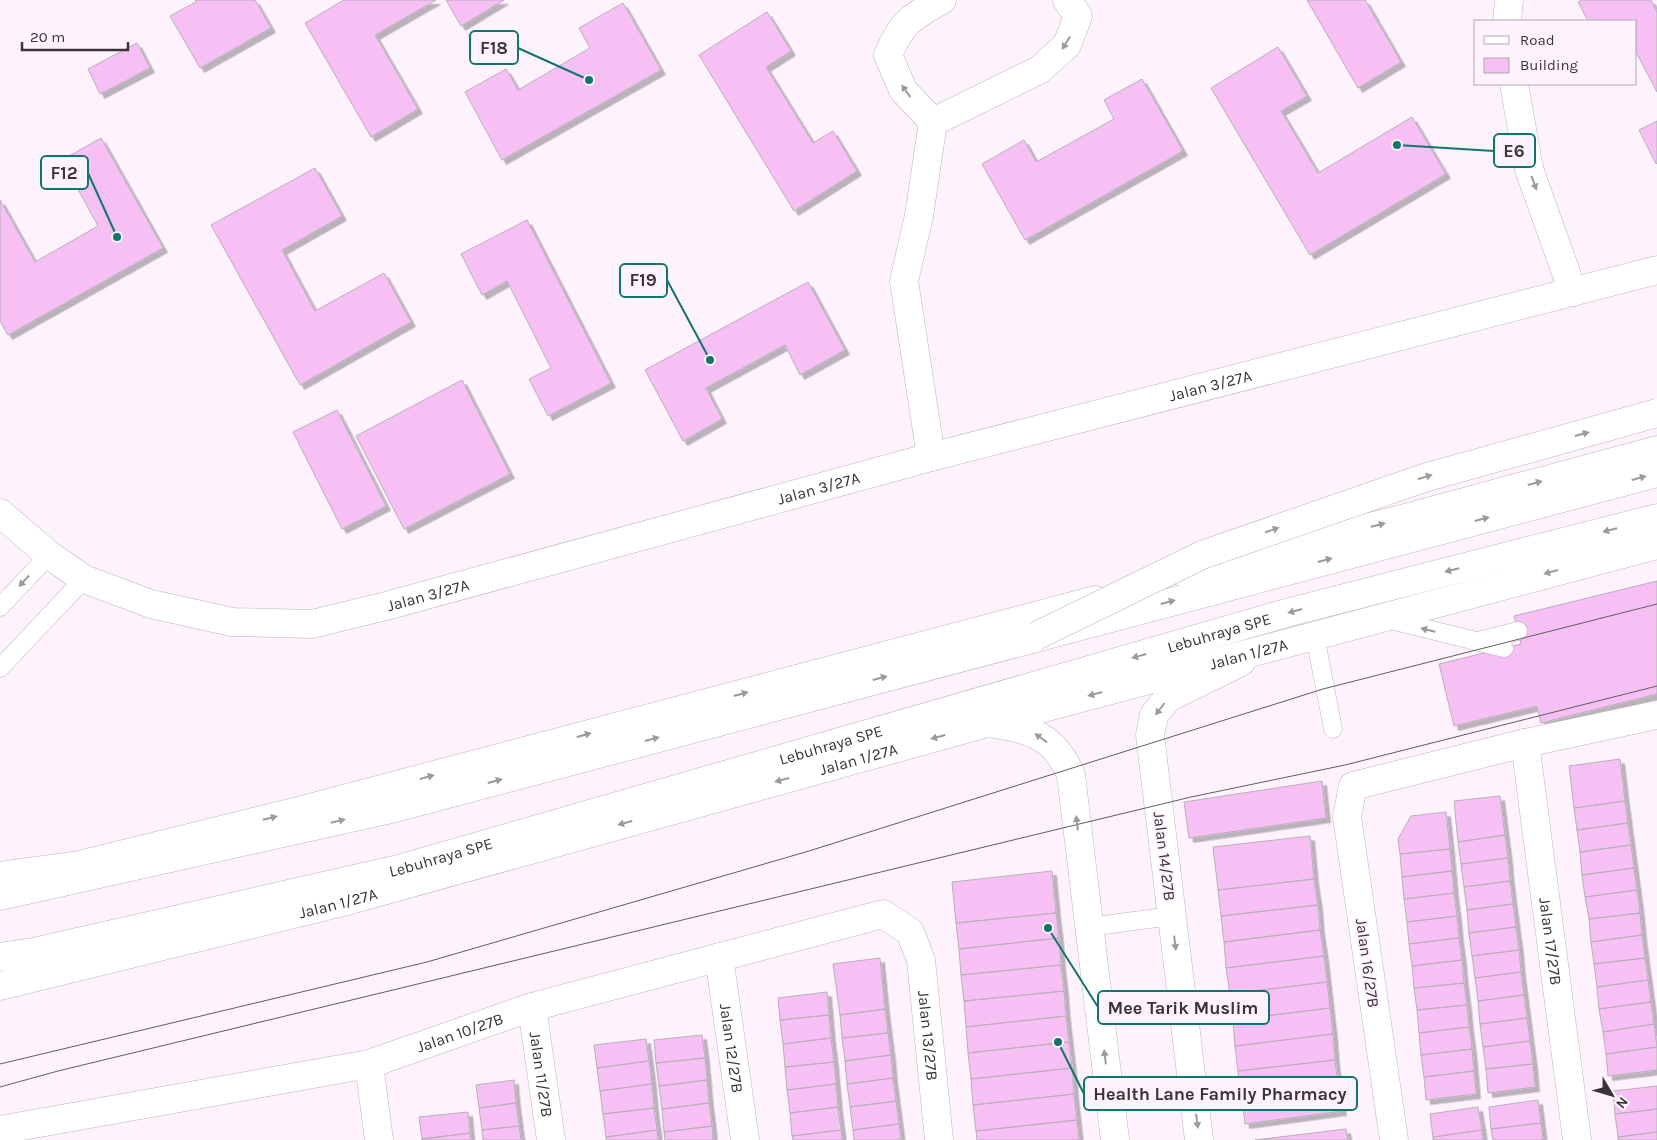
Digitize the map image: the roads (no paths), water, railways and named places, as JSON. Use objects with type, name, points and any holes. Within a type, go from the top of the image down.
[{"type":"main road","points":[[934,122],[903,90],[888,55],[898,31],[914,16],[942,0]]},
{"type":"main road","points":[[934,122],[1039,70],[1067,46],[1078,16],[1068,0]]},
{"type":"main road","points":[[1507,20],[1509,0]]},
{"type":"main road","points":[[1514,85],[1529,169],[1573,292]]},
{"type":"main road","points":[[931,456],[904,281],[919,216],[934,122]]},
{"type":"main road","name":"Jalan 3/27A","points":[[0,513],[48,555],[84,579],[151,604],[232,622],[312,624],[386,606],[931,456],[1657,270]]},
{"type":"main road","points":[[1036,636],[1202,554],[1424,478],[1657,413]]},
{"type":"main road","points":[[0,896],[395,808],[1036,636],[1656,456]]},
{"type":"main road","points":[[0,876],[79,865],[302,810],[1145,586],[1189,571],[1656,456]]},
{"type":"main road","name":"Lebuhraya SPE","points":[[0,957],[34,952],[399,869],[1290,612],[1657,518]]},
{"type":"main road","name":"Jalan 1/27A","points":[[0,986],[343,902],[987,723],[1278,644],[1315,636],[1379,617],[1657,545]]},
{"type":"main road","name":"Jalan 14/27B","points":[[1199,1140],[1150,735],[1154,715],[1168,698],[1278,644]]},
{"type":"main road","points":[[1525,743],[1657,714]]},
{"type":"main road","points":[[987,723],[1023,728],[1040,735],[1064,758],[1071,774],[1115,1140]]},
{"type":"main road","name":"Jalan 16/27B","points":[[1394,1140],[1347,817],[1353,786],[1525,743]]},
{"type":"main road","name":"Jalan 17/27B","points":[[1525,743],[1577,1140]]},
{"type":"main road","name":"Jalan 10/27B","points":[[0,1130],[369,1064],[532,1007],[882,914],[910,932]]},
{"type":"main road","name":"Jalan 13/27B","points":[[910,932],[921,960],[939,1140]]},
{"type":"main road","name":"Jalan 12/27B","points":[[719,958],[745,1140]]},
{"type":"main road","name":"Jalan 11/27B","points":[[532,1007],[551,1140]]},
{"type":"main road","points":[[369,1064],[379,1140]]},
{"type":"lane","points":[[0,607],[48,555]]},
{"type":"lane","points":[[0,668],[84,579]]},
{"type":"lane","points":[[1379,617],[1504,648]]},
{"type":"lane","points":[[1475,641],[1518,631]]},
{"type":"lane","points":[[1315,636],[1333,729]]},
{"type":"lane","points":[[1090,926],[1172,916]]},
{"type":"tram line","points":[[0,1064],[427,962],[809,851],[1323,689],[1657,604]]},
{"type":"tram line","points":[[0,1087],[58,1071],[1191,797],[1345,765],[1657,686]]},
{"type":"place","name":"F18","points":[[589,80]]},
{"type":"place","name":"E6","points":[[1397,145]]},
{"type":"place","name":"F12","points":[[117,237]]},
{"type":"place","name":"F19","points":[[710,360]]},
{"type":"place","name":"Mee Tarik Muslim","points":[[1048,928]]},
{"type":"place","name":"Health Lane Family Pharmacy","points":[[1058,1042]]}]
